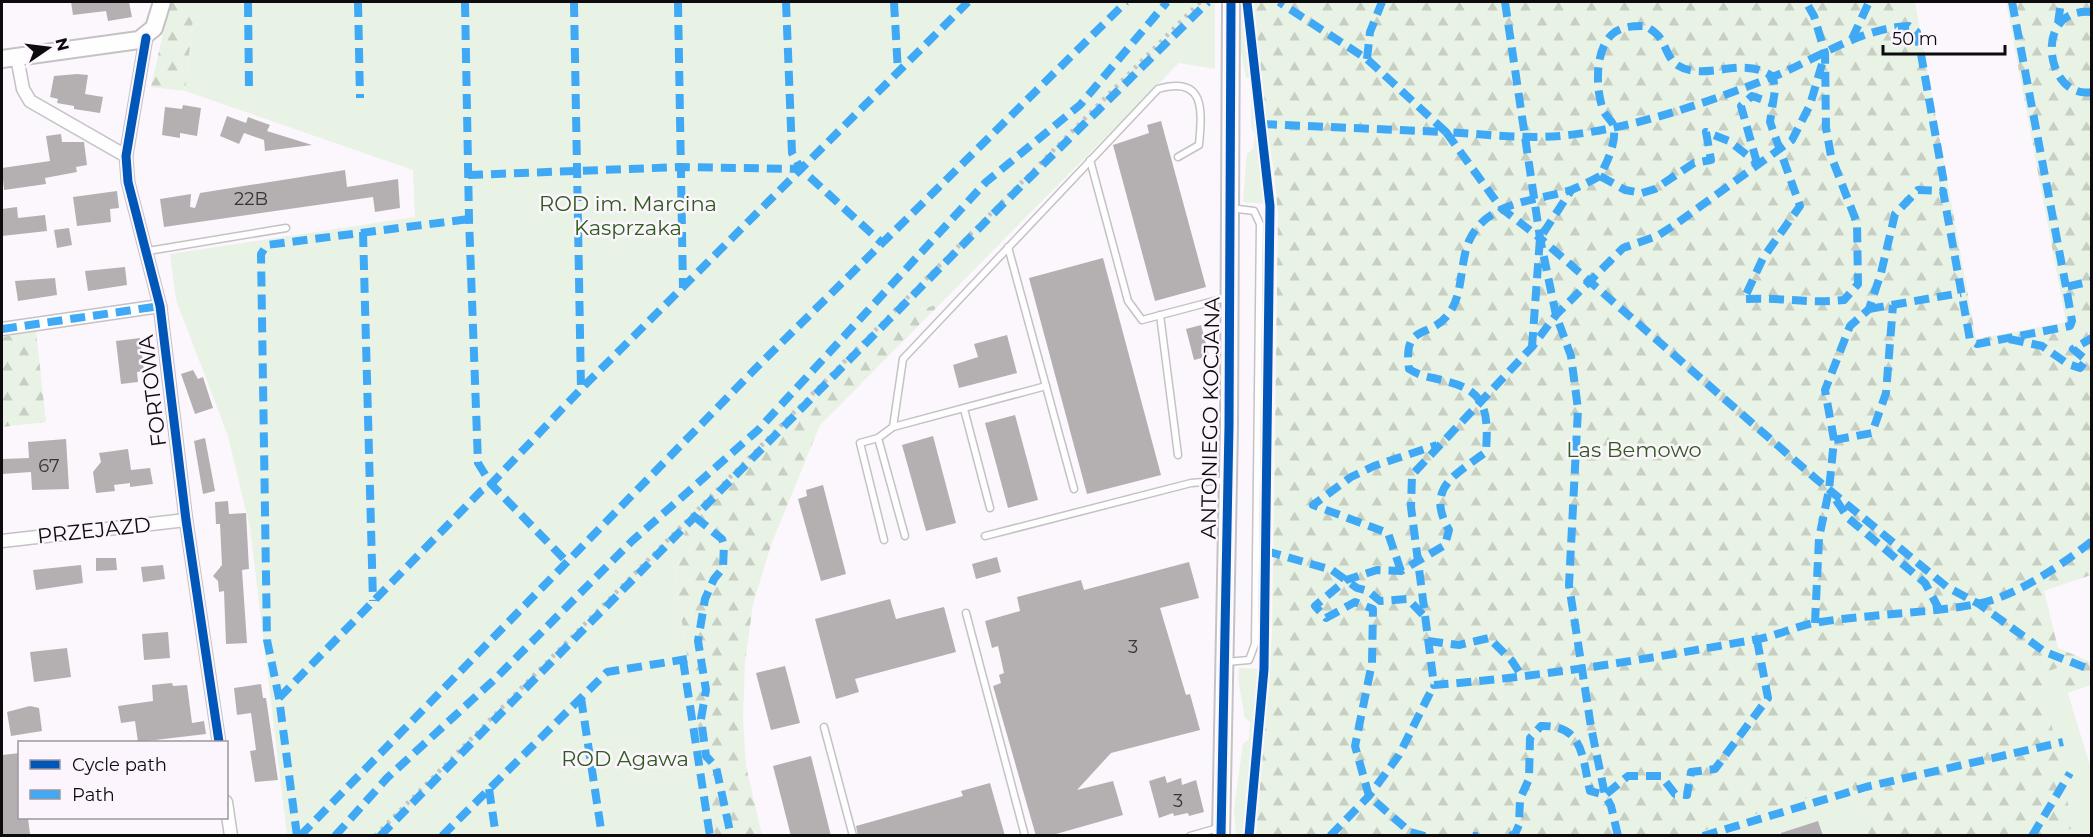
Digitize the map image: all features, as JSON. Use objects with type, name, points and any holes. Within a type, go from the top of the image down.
[{"type":"street","points":[[126,156],[30,101],[9,58],[132,43],[146,38],[158,21],[162,2]]},
{"type":"street","name":"ANTONIEGO KOCJANA","points":[[1221,832],[1228,480],[1231,2]]},
{"type":"street","name":"FORTOWA","points":[[146,38],[126,156],[128,182],[148,251],[160,306],[186,520],[219,741]]},
{"type":"street","points":[[2,329],[160,306]]},
{"type":"street","name":"PRZEJAZD","points":[[2,541],[186,520]]},
{"type":"street","points":[[228,815],[231,836]]},
{"type":"lane","points":[[893,427],[903,359],[1158,89],[1172,85],[1182,85],[1194,91],[1202,113],[1199,145],[1178,157]]},
{"type":"lane","points":[[1090,160],[1128,301],[1142,320],[1229,297]]},
{"type":"lane","points":[[1224,662],[1249,660],[1255,644],[1260,386],[1260,224],[1254,211],[1230,208]]},
{"type":"lane","points":[[148,251],[286,228]]},
{"type":"lane","points":[[1008,247],[1074,489]]},
{"type":"lane","points":[[1160,315],[1178,455]]},
{"type":"lane","points":[[884,540],[860,443],[878,438],[893,427],[1046,386]]},
{"type":"lane","points":[[964,409],[990,508]]},
{"type":"lane","points":[[878,438],[905,536]]},
{"type":"lane","points":[[985,536],[1191,483],[1228,480]]},
{"type":"lane","points":[[966,613],[1025,836]]},
{"type":"lane","points":[[824,727],[853,836]]},
{"type":"lane","points":[[1190,836],[1221,832]]},
{"type":"green space","points":[[170,2],[195,2],[185,91],[151,87]]},
{"type":"green space","name":"ROD im. Marcina Kasprzaka","points":[[195,2],[1215,2],[1215,69],[1179,63],[941,303],[894,319],[685,531],[675,578],[715,835],[287,835],[250,528],[228,436],[176,300],[170,254],[415,217],[413,170],[185,91]]},
{"type":"green space","points":[[1239,2],[1242,2],[1266,204],[1243,202],[1247,154],[1253,149],[1255,134],[1251,128],[1251,78],[1246,78],[1239,43]]},
{"type":"green space","name":"Las Bemowo","points":[[1253,2],[1915,2],[1976,339],[2066,322],[2006,2],[2091,2],[2091,575],[2044,591],[2058,648],[2091,662],[2091,685],[2067,693],[2060,667],[2041,674],[2073,828],[2050,836],[1869,835],[1851,784],[1690,835],[1256,835],[1272,633],[1278,215],[1274,172],[1260,88]]},
{"type":"green space","points":[[941,303],[820,425],[771,545],[753,604],[745,662],[743,719],[746,766],[762,835],[715,835],[675,578],[685,531],[894,319]]},
{"type":"green space","points":[[36,331],[46,422],[2,427],[2,337]]},
{"type":"green space","points":[[2060,667],[2091,769],[2091,835],[1646,836],[1886,732]]},
{"type":"green space","points":[[1239,668],[1260,669],[1242,836],[1236,835],[1234,808],[1243,744],[1249,739],[1250,722],[1244,717]]},
{"type":"building","points":[[71,2],[129,2],[132,17],[108,21],[106,11],[73,15]]},
{"type":"building","points":[[88,75],[85,94],[103,97],[100,113],[74,109],[74,106],[57,103],[58,99],[50,97],[54,76]]},
{"type":"building","points":[[183,105],[201,108],[197,136],[180,133],[180,138],[162,135],[165,107],[182,109]]},
{"type":"building","points":[[227,116],[246,123],[248,117],[270,125],[267,131],[312,145],[265,151],[264,140],[244,133],[239,144],[220,136]]},
{"type":"building","points":[[1161,121],[1206,287],[1155,301],[1113,145],[1149,133],[1147,125]]},
{"type":"building","points":[[61,134],[62,142],[84,142],[87,165],[76,167],[77,172],[45,178],[46,184],[4,190],[2,168],[50,161],[46,136]]},
{"type":"building","points":[[345,170],[347,187],[398,179],[400,208],[375,212],[373,197],[164,227],[160,199],[191,194],[190,207],[195,208],[200,193]]},
{"type":"building","points":[[117,191],[119,208],[110,209],[111,222],[77,226],[73,197]]},
{"type":"building","points":[[17,207],[18,218],[45,215],[47,231],[2,236],[2,209]]},
{"type":"building","points":[[69,228],[72,245],[57,248],[54,230]]},
{"type":"building","points":[[1103,258],[1161,475],[1087,494],[1029,278]]},
{"type":"building","points":[[125,267],[127,285],[88,291],[85,271]]},
{"type":"building","points":[[55,278],[57,295],[18,301],[15,281]]},
{"type":"building","points":[[1201,325],[1209,356],[1194,360],[1186,329]]},
{"type":"building","points":[[1007,335],[1017,373],[959,388],[953,365],[978,357],[974,344]]},
{"type":"building","points":[[140,338],[144,371],[137,372],[138,382],[121,384],[116,341]]},
{"type":"building","points":[[193,370],[198,379],[203,377],[213,408],[195,414],[181,374]]},
{"type":"building","points":[[1015,415],[1038,500],[1008,508],[985,423]]},
{"type":"building","points":[[933,436],[956,523],[926,531],[902,445]]},
{"type":"building","points":[[205,438],[215,491],[203,494],[194,441]]},
{"type":"building","points":[[66,439],[69,489],[32,490],[31,472],[2,474],[2,459],[29,458],[28,442]]},
{"type":"building","points":[[128,449],[131,470],[150,468],[153,484],[130,487],[130,483],[114,485],[115,491],[96,493],[93,472],[101,462],[99,453]]},
{"type":"building","points":[[823,485],[846,574],[821,581],[798,499],[807,496],[806,490]]},
{"type":"building","points":[[228,501],[229,514],[246,513],[249,569],[242,570],[247,643],[226,644],[224,591],[219,592],[218,581],[213,576],[222,565],[220,524],[216,524],[215,502]]},
{"type":"building","points":[[997,557],[1001,572],[976,579],[972,564]]},
{"type":"building","points":[[96,558],[116,558],[117,570],[96,571]]},
{"type":"building","points":[[1189,562],[1199,598],[1160,608],[1186,695],[1190,694],[1200,730],[1111,753],[1077,790],[1113,781],[1123,815],[1049,836],[1036,836],[993,686],[1001,683],[999,675],[1004,673],[998,646],[992,648],[985,621],[1020,611],[1017,597],[1081,580],[1084,590]]},
{"type":"building","points":[[81,565],[83,583],[36,590],[33,570]]},
{"type":"building","points":[[163,565],[165,579],[143,582],[141,567]]},
{"type":"building","points":[[890,599],[896,619],[944,607],[956,652],[855,679],[859,692],[836,699],[815,619]]},
{"type":"building","points":[[168,632],[170,658],[144,660],[142,634]]},
{"type":"building","points":[[67,648],[71,677],[34,682],[30,652]]},
{"type":"building","points":[[785,666],[800,723],[771,730],[756,673]]},
{"type":"building","points":[[172,683],[173,686],[187,685],[192,723],[204,721],[206,734],[138,741],[135,721],[121,723],[118,706],[153,701],[152,685]]},
{"type":"building","points":[[261,684],[263,698],[266,698],[278,780],[255,782],[250,751],[256,750],[251,713],[237,715],[234,688]]},
{"type":"building","points":[[30,706],[39,708],[42,731],[11,736],[7,712]]},
{"type":"building","points":[[18,753],[18,819],[28,819],[30,834],[2,836],[2,755]]},
{"type":"building","points":[[811,756],[831,836],[791,836],[773,766]]},
{"type":"building","points":[[1165,776],[1167,783],[1181,778],[1182,785],[1196,780],[1204,812],[1189,816],[1188,813],[1174,816],[1173,813],[1159,818],[1149,781]]},
{"type":"building","points":[[990,783],[1005,836],[858,836],[856,826],[963,796],[961,791]]},
{"type":"building","points":[[1818,821],[1823,836],[1781,836],[1781,833]]},
{"type":"railway","points":[[375,836],[1200,2]]},
{"type":"marked path","points":[[248,2],[249,89]]},
{"type":"marked path","points":[[358,2],[360,98]]},
{"type":"marked path","points":[[465,2],[469,219],[478,463],[491,484],[568,563]]},
{"type":"marked path","points":[[574,2],[581,389]]},
{"type":"marked path","points":[[678,2],[683,288]]},
{"type":"marked path","points":[[786,2],[792,153],[801,169]]},
{"type":"marked path","points":[[894,2],[898,72]]},
{"type":"marked path","points":[[279,698],[481,491],[491,484],[581,389],[968,2]]},
{"type":"marked path","points":[[300,836],[758,366],[1126,2]]},
{"type":"marked path","points":[[335,836],[387,778],[496,678],[631,542],[758,430],[986,182],[1080,105],[1167,2]]},
{"type":"marked path","points":[[380,836],[1004,203],[1208,2]]},
{"type":"marked path","points":[[1262,124],[1446,132],[1367,59],[1279,2]]},
{"type":"marked path","points":[[1367,59],[1370,32],[1382,2]]},
{"type":"marked path","points":[[1505,2],[1540,238],[1815,478],[1947,587],[1979,604],[2045,652],[2092,670]]},
{"type":"marked path","points":[[1425,836],[1410,832],[1369,796],[1355,746],[1372,663],[1373,609],[1355,602],[1326,618],[1315,606],[1346,580],[1377,570],[1401,571],[1445,545],[1449,530],[1442,516],[1440,503],[1442,493],[1454,476],[1486,452],[1486,418],[1479,400],[1462,386],[1424,376],[1409,369],[1408,354],[1413,338],[1440,323],[1452,308],[1459,290],[1469,241],[1487,218],[1512,205],[1571,190],[1600,176],[1614,140],[1613,125],[1604,112],[1599,93],[1600,58],[1603,47],[1615,32],[1634,26],[1646,26],[1653,31],[1660,38],[1674,62],[1688,70],[1749,68],[1773,77],[1775,90],[1770,122],[1800,206],[1763,258],[1744,299],[1844,300],[1858,284],[1857,223],[1831,156],[1826,128],[1825,53],[1814,16],[1806,2]]},
{"type":"marked path","points":[[1852,39],[1869,2]]},
{"type":"marked path","points":[[2012,2],[2066,287]]},
{"type":"marked path","points":[[2058,23],[2061,2]]},
{"type":"marked path","points":[[2092,12],[2073,14],[2060,23],[2053,37],[2052,53],[2056,69],[2064,82],[2076,91],[2092,92]]},
{"type":"marked path","points":[[1618,836],[1611,806],[1605,795],[1591,727],[1569,585],[1578,409],[1571,356],[1556,315],[1540,238],[1501,208],[1446,132],[1546,137],[1614,128],[1667,114],[1745,88],[1873,32],[1909,26],[1917,32],[1944,183],[1943,191]]},
{"type":"marked path","points":[[1822,64],[1810,105],[1792,140],[1676,224],[1657,236],[1623,248],[1556,315],[1532,347],[1412,475],[1411,507],[1434,685],[1594,667],[1761,639],[1814,623],[1977,604],[2007,595],[2022,587],[2052,570],[2092,541]]},
{"type":"marked path","points":[[1757,163],[1741,106],[1752,96],[1772,103]]},
{"type":"marked path","points":[[1600,176],[1625,190],[1642,193],[1655,189],[1694,163],[1711,160],[1706,132],[1729,141],[1757,163]]},
{"type":"marked path","points":[[468,175],[682,167],[801,169],[882,243]]},
{"type":"marked path","points":[[1532,347],[1540,238],[1572,189]]},
{"type":"marked path","points":[[1815,623],[1819,538],[1829,490],[1834,440],[1825,390],[1850,326],[1869,309],[1881,273],[1895,214],[1918,190],[1943,191],[1970,340],[1977,344],[2070,326],[2072,321],[2066,287],[2092,281]]},
{"type":"marked path","points":[[297,836],[279,698],[267,640],[261,254],[267,245],[469,219]]},
{"type":"marked path","points":[[363,232],[373,601]]},
{"type":"marked path","points":[[1869,309],[1961,293]]},
{"type":"marked path","points":[[1834,440],[1872,433],[1886,393],[1893,305]]},
{"type":"marked path","points":[[2,329],[160,306]]},
{"type":"marked path","points":[[2009,339],[2042,346],[2068,364],[2080,368],[2086,360],[2073,349],[2092,338]]},
{"type":"marked path","points":[[1401,571],[1388,533],[1313,505],[1351,477],[1374,466],[1437,445]]},
{"type":"marked path","points":[[1836,500],[1848,518],[1925,583],[1939,609]]},
{"type":"marked path","points":[[695,517],[722,539],[724,545],[723,568],[714,579],[705,599],[698,641],[706,690],[701,719],[706,756],[716,767],[731,836]]},
{"type":"marked path","points":[[1266,551],[1332,570],[1357,588],[1368,591],[1380,601],[1408,599],[1425,617]]},
{"type":"marked path","points":[[1428,641],[1459,645],[1489,638],[1512,661],[1523,678]]},
{"type":"marked path","points":[[1510,836],[1515,834],[1519,825],[1520,799],[1529,779],[1530,738],[1541,726],[1555,727],[1566,731],[1573,737],[1579,745],[1590,791],[1605,795],[1628,776],[1661,776],[1675,794],[1687,795],[1691,772],[1715,769],[1768,698],[1757,640]]},
{"type":"marked path","points":[[442,836],[607,672],[687,659]]},
{"type":"marked path","points":[[683,660],[710,836]]},
{"type":"marked path","points":[[1330,836],[1369,796],[1399,755],[1434,685]]},
{"type":"marked path","points":[[581,698],[602,836]]},
{"type":"marked path","points":[[1703,836],[1866,787],[2063,742]]},
{"type":"marked path","points":[[2032,836],[2070,773]]},
{"type":"marked path","points":[[489,789],[496,836]]},
{"type":"marked path","points":[[1473,836],[1478,836]]},
{"type":"cycle path","points":[[1221,836],[1229,426],[1231,2]]},
{"type":"cycle path","points":[[1247,2],[1270,206],[1264,669],[1249,836]]},
{"type":"cycle path","points":[[146,38],[126,156],[128,182],[160,306],[186,520],[219,741]]},
{"type":"park label","name":"ROD Agawa","points":[[625,758]]}]
